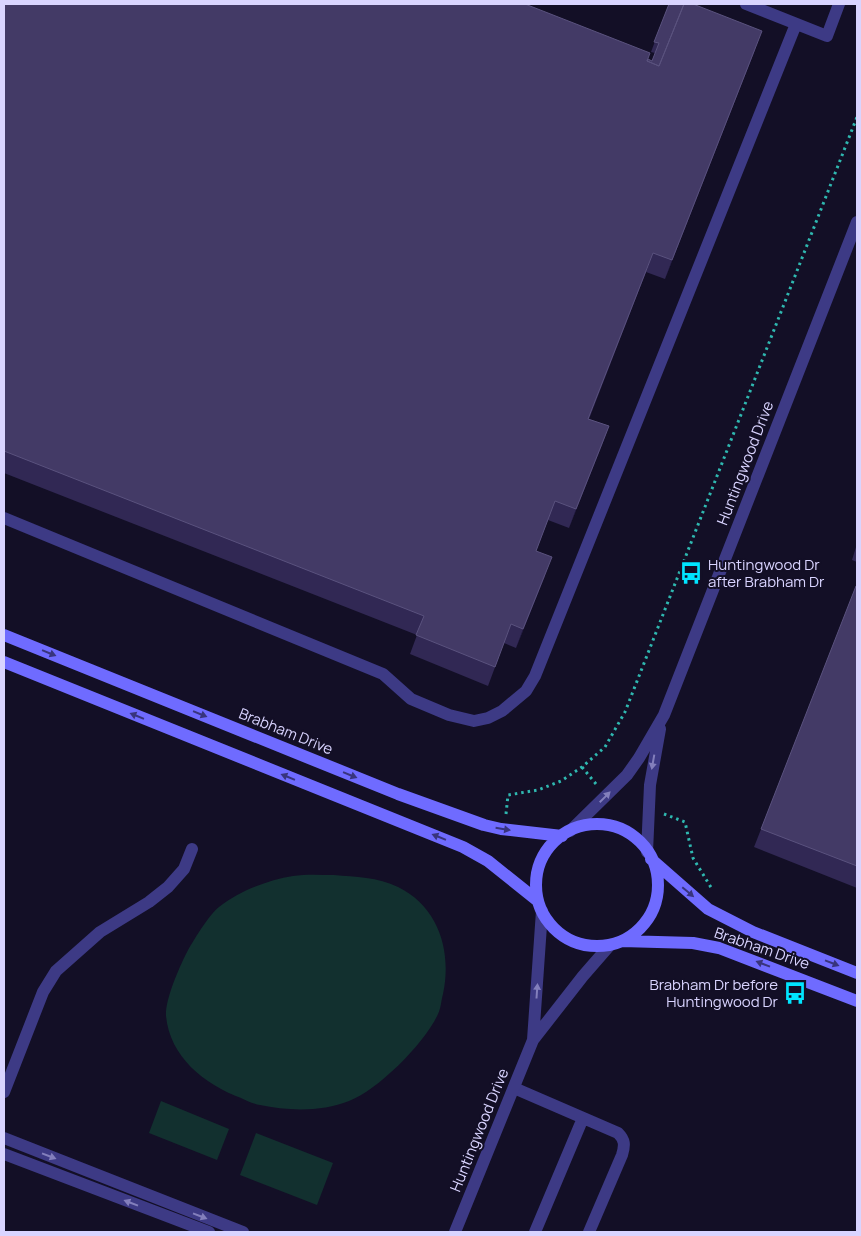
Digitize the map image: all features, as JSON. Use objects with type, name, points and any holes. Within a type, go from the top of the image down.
[{"type":"main road","name":"Brabham Drive","points":[[4,635],[462,818],[501,829],[566,833]]},
{"type":"main road","points":[[4,662],[463,847],[488,861],[540,906],[554,928],[570,940],[590,946],[616,942],[630,936],[645,923],[654,906],[657,877],[649,855],[636,839],[613,827],[595,824],[578,828],[566,833],[549,848],[540,865],[536,882],[540,906]]},
{"type":"main road","name":"Brabham Drive","points":[[649,855],[708,909],[753,932],[857,973]]},
{"type":"main road","name":"Brabham Drive","points":[[616,942],[693,943],[719,948],[857,1001]]},
{"type":"street","points":[[746,4],[827,36],[839,4]]},
{"type":"street","points":[[4,518],[383,674],[411,699],[449,715],[474,721],[488,718],[502,711],[526,691],[535,676],[796,24]]},
{"type":"street","name":"Huntingwood Drive","points":[[649,855],[648,808],[653,762],[664,715],[857,222]]},
{"type":"street","name":"Huntingwood Drive","points":[[566,833],[627,775],[664,715]]},
{"type":"street","points":[[4,1092],[43,992],[56,971],[100,932],[149,902],[168,887],[184,869],[192,849]]},
{"type":"street","name":"Huntingwood Drive","points":[[533,1040],[540,906]]},
{"type":"street","name":"Huntingwood Drive","points":[[455,1232],[533,1040],[583,976],[616,942]]},
{"type":"street","points":[[514,1088],[618,1133],[623,1138],[625,1146],[589,1232]]},
{"type":"street","points":[[535,1232],[583,1118]]},
{"type":"street","points":[[4,1138],[243,1232]]},
{"type":"street","points":[[4,1154],[209,1232]]},
{"type":"path","points":[[501,829],[508,795],[538,790],[561,781],[582,767],[605,747],[625,712],[857,117]]},
{"type":"path","points":[[582,767],[597,784],[609,792]]},
{"type":"path","points":[[648,808],[685,822],[693,858],[712,889]]},
{"type":"green space","points":[[303,875],[334,875],[383,881],[398,887],[424,906],[433,919],[444,947],[446,962],[445,978],[439,1012],[423,1038],[399,1064],[373,1087],[349,1101],[339,1105],[316,1109],[271,1107],[253,1103],[214,1085],[202,1077],[182,1056],[174,1044],[166,1016],[173,984],[186,954],[201,929],[210,916],[227,901],[254,887],[283,878]]},
{"type":"green space","points":[[161,1101],[229,1129],[217,1160],[149,1133]]},
{"type":"green space","points":[[256,1133],[333,1163],[317,1205],[240,1175]]},
{"type":"building","points":[[4,4],[525,4],[650,53],[647,61],[659,66],[684,4],[693,4],[762,31],[672,260],[653,253],[588,419],[609,426],[576,509],[555,501],[536,551],[552,557],[523,629],[511,624],[495,667],[416,635],[424,616],[4,451]]},
{"type":"building","points":[[669,4],[684,4],[659,66],[647,61],[648,59],[652,61],[659,43],[654,42]]},
{"type":"building","points":[[857,586],[857,866],[761,829]]},
{"type":"place","name":"Huntingwood Dr after Brabham Dr","points":[[691,573]]},
{"type":"place","name":"Brabham Dr before Huntingwood Dr","points":[[795,993]]}]
